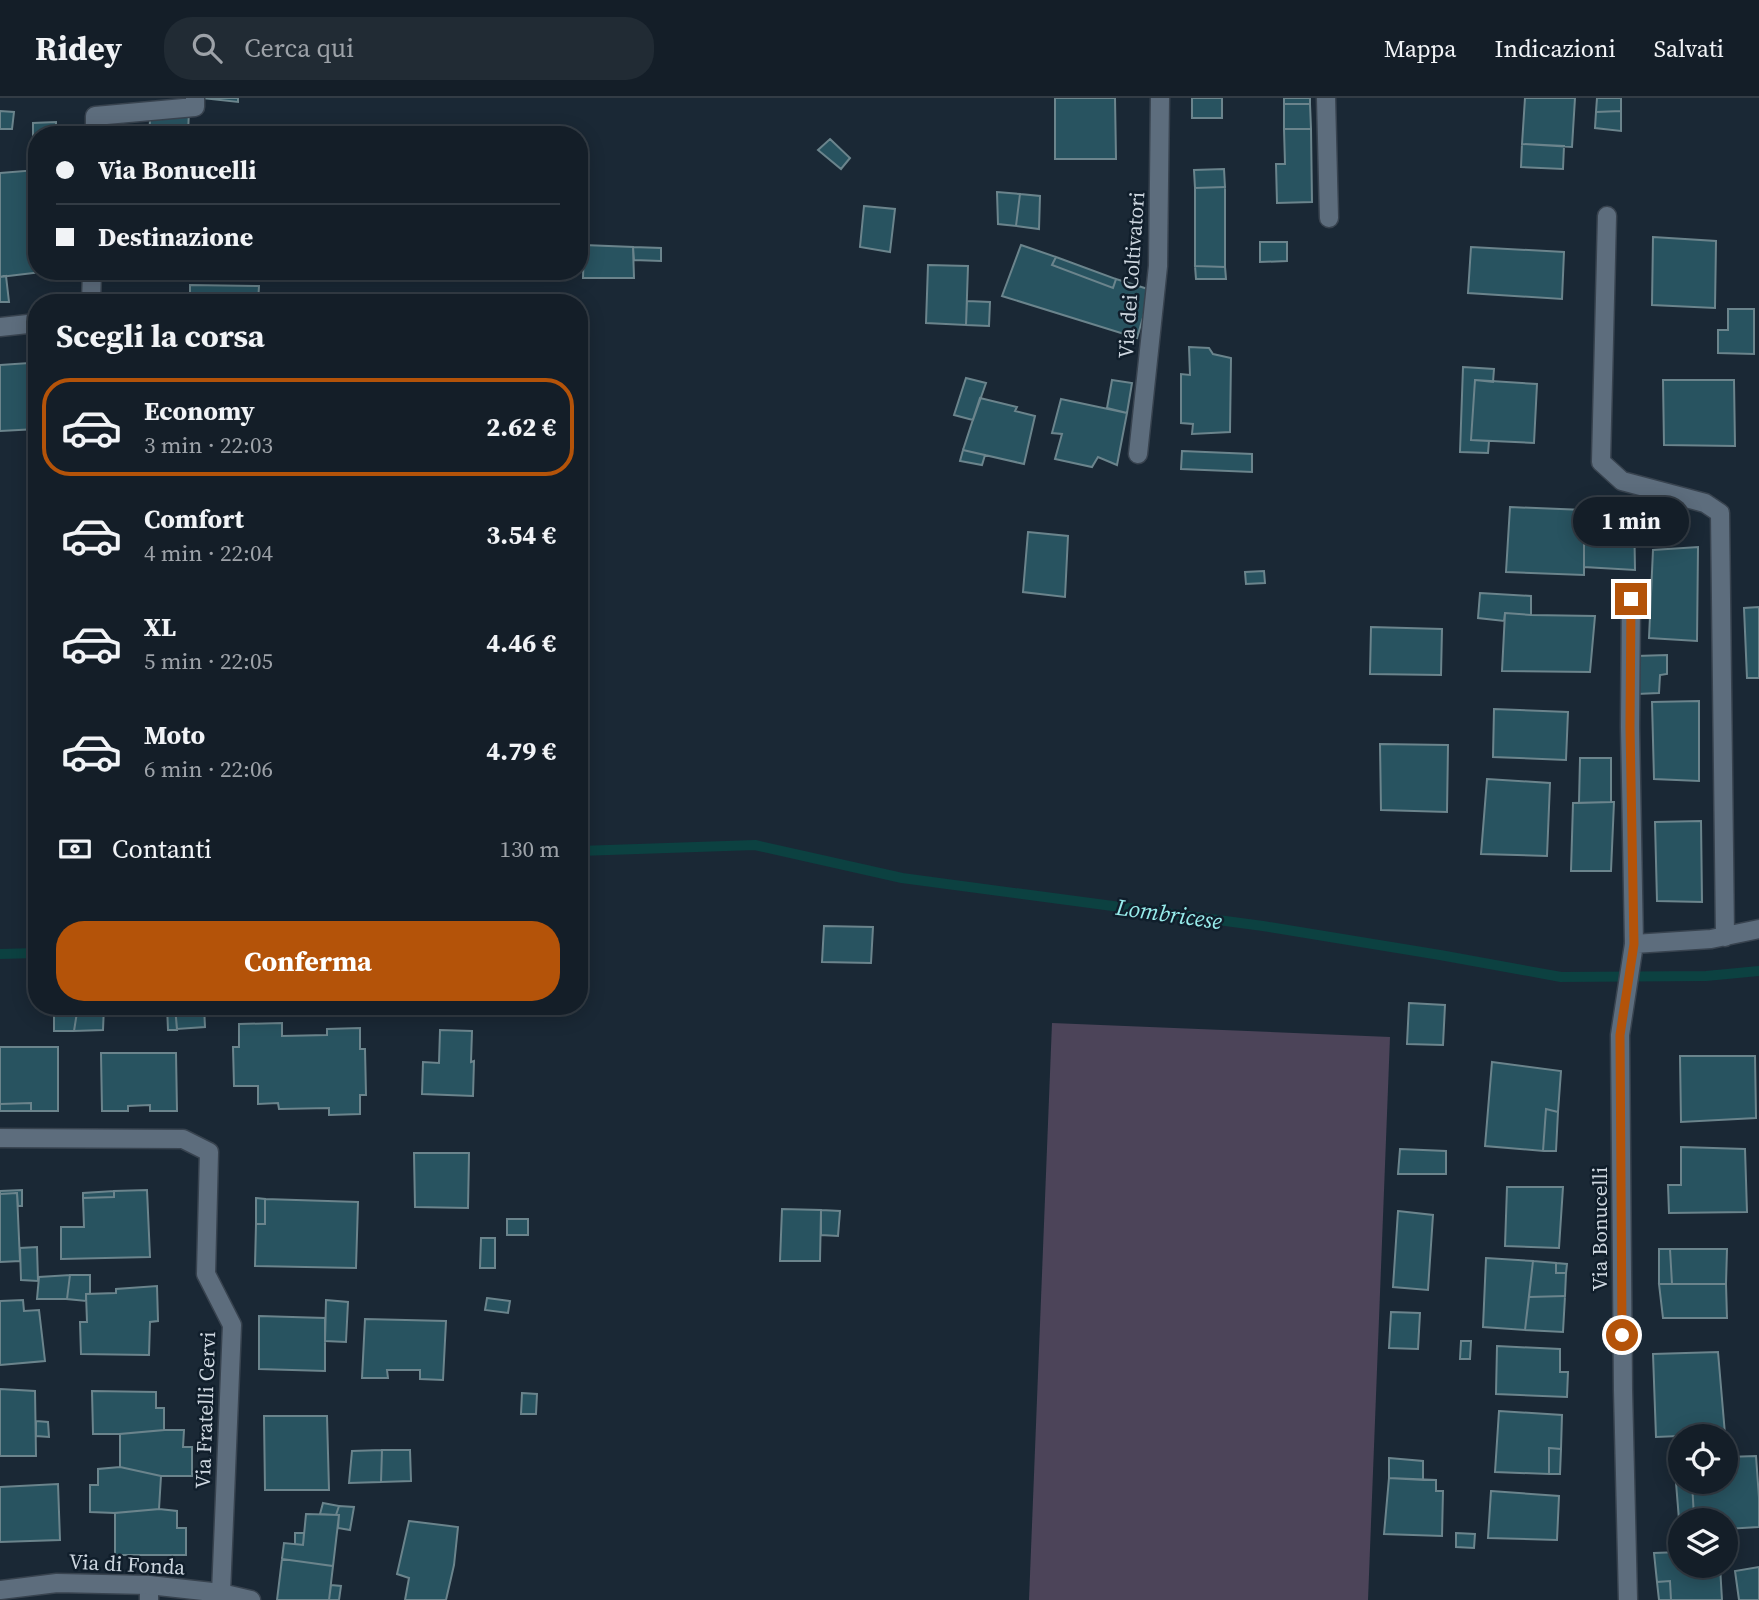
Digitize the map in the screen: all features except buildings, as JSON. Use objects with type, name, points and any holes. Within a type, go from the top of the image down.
[{"type":"street","points":[[95,126],[95,116],[195,107],[195,98]]},
{"type":"street","name":"Via dei Coltivatori","points":[[1138,454],[1158,266],[1160,98]]},
{"type":"street","points":[[1326,98],[1329,218]]},
{"type":"street","points":[[1607,216],[1601,462],[1622,481],[1705,503],[1720,513],[1725,937]]},
{"type":"street","points":[[0,327],[28,324]]},
{"type":"street","name":"Via Bonucelli","points":[[1628,1600],[1620,1035],[1634,944],[1630,727],[1631,599]]},
{"type":"street","points":[[1634,944],[1725,937],[1759,929]]},
{"type":"street","name":"Via Fratelli Cervi","points":[[0,1138],[183,1139],[209,1152],[206,1274],[232,1325],[221,1593]]},
{"type":"street","name":"Via di Fonda","points":[[0,1590],[57,1583],[149,1593],[221,1593],[251,1600]]},
{"type":"shaded area","points":[[1052,1023],[1390,1037],[1368,1600],[1029,1600]]},
{"type":"waterway","name":"Lombricese","points":[[588,851],[755,845],[902,878],[1263,926],[1561,977],[1706,976],[1759,971]]},
{"type":"waterway","name":"Lombricese","points":[[0,954],[28,953]]},
{"type":"route","points":[[1622,1335],[1620,1035],[1634,944],[1630,727],[1631,599]]}]
